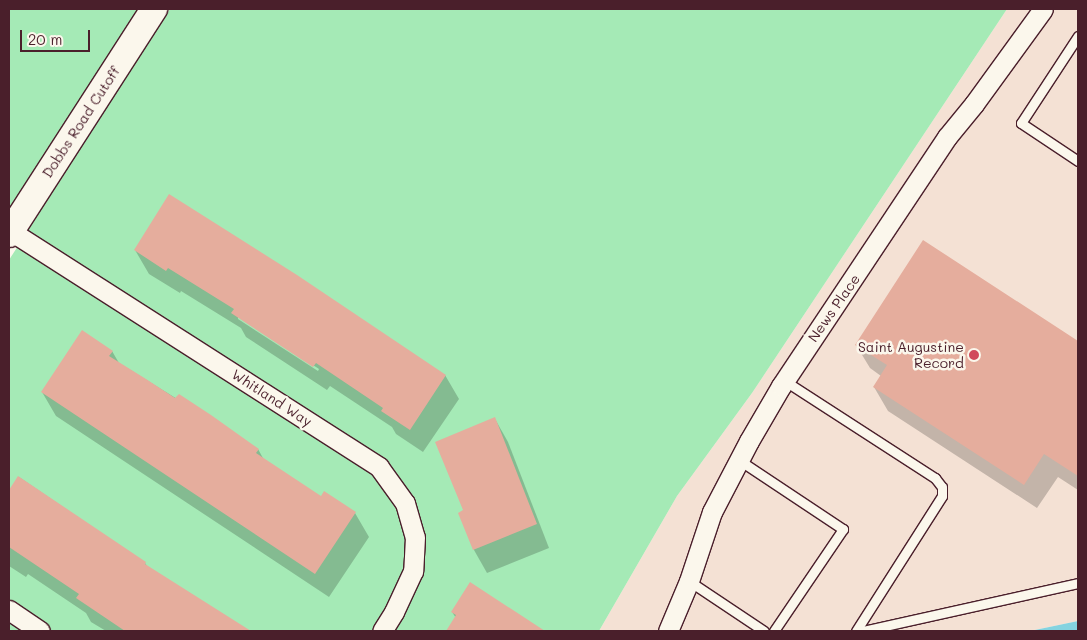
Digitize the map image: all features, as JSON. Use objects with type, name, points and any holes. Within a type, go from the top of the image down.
[{"type":"street","name":"Dobbs Road Cutoff","points":[[9,232],[154,9]]},
{"type":"street","name":"News Place","points":[[668,631],[689,581],[712,512],[739,460],[785,381],[936,153],[1043,9]]},
{"type":"street","name":"Whitland Way","points":[[9,232],[379,467],[405,504],[415,537],[413,571],[394,612],[382,631]]},
{"type":"street","points":[[9,610],[40,631]]},
{"type":"lane","points":[[1077,159],[1021,123],[1078,36]]},
{"type":"lane","points":[[785,381],[935,478],[942,487],[942,496],[856,631]]},
{"type":"lane","points":[[739,460],[843,529],[774,631]]},
{"type":"lane","points":[[689,581],[764,631]]},
{"type":"lane","points":[[863,631],[1078,583]]},
{"type":"shaded area","points":[[1007,9],[1078,9],[1078,621],[1030,631],[599,631],[677,496],[752,393]]},
{"type":"green space","points":[[9,9],[138,9],[9,210]]},
{"type":"green space","points":[[170,9],[1007,9],[752,393],[677,496],[599,631],[9,631],[9,260]]},
{"type":"water","points":[[1078,621],[1078,631],[1030,631]]},
{"type":"building","points":[[169,194],[297,275],[446,375],[410,430],[381,411],[383,408],[316,363],[313,367],[231,313],[234,309],[168,268],[166,271],[134,250]]},
{"type":"building","name":"Saint Augustine Record","points":[[923,240],[1078,341],[1078,476],[1044,454],[1024,485],[873,387],[887,365],[855,345]]},
{"type":"building","points":[[82,330],[113,351],[109,356],[175,398],[179,394],[259,449],[256,453],[321,496],[324,491],[356,512],[315,574],[41,392]]},
{"type":"building","points":[[495,417],[537,524],[473,550],[458,513],[463,510],[435,442]]},
{"type":"building","points":[[18,476],[146,562],[145,564],[251,631],[125,631],[76,598],[79,594],[9,547],[9,490]]},
{"type":"building","points":[[470,582],[545,631],[446,631],[456,615],[451,612]]},
{"type":"place","name":"Saint Augustine Record","points":[[974,355]]}]
